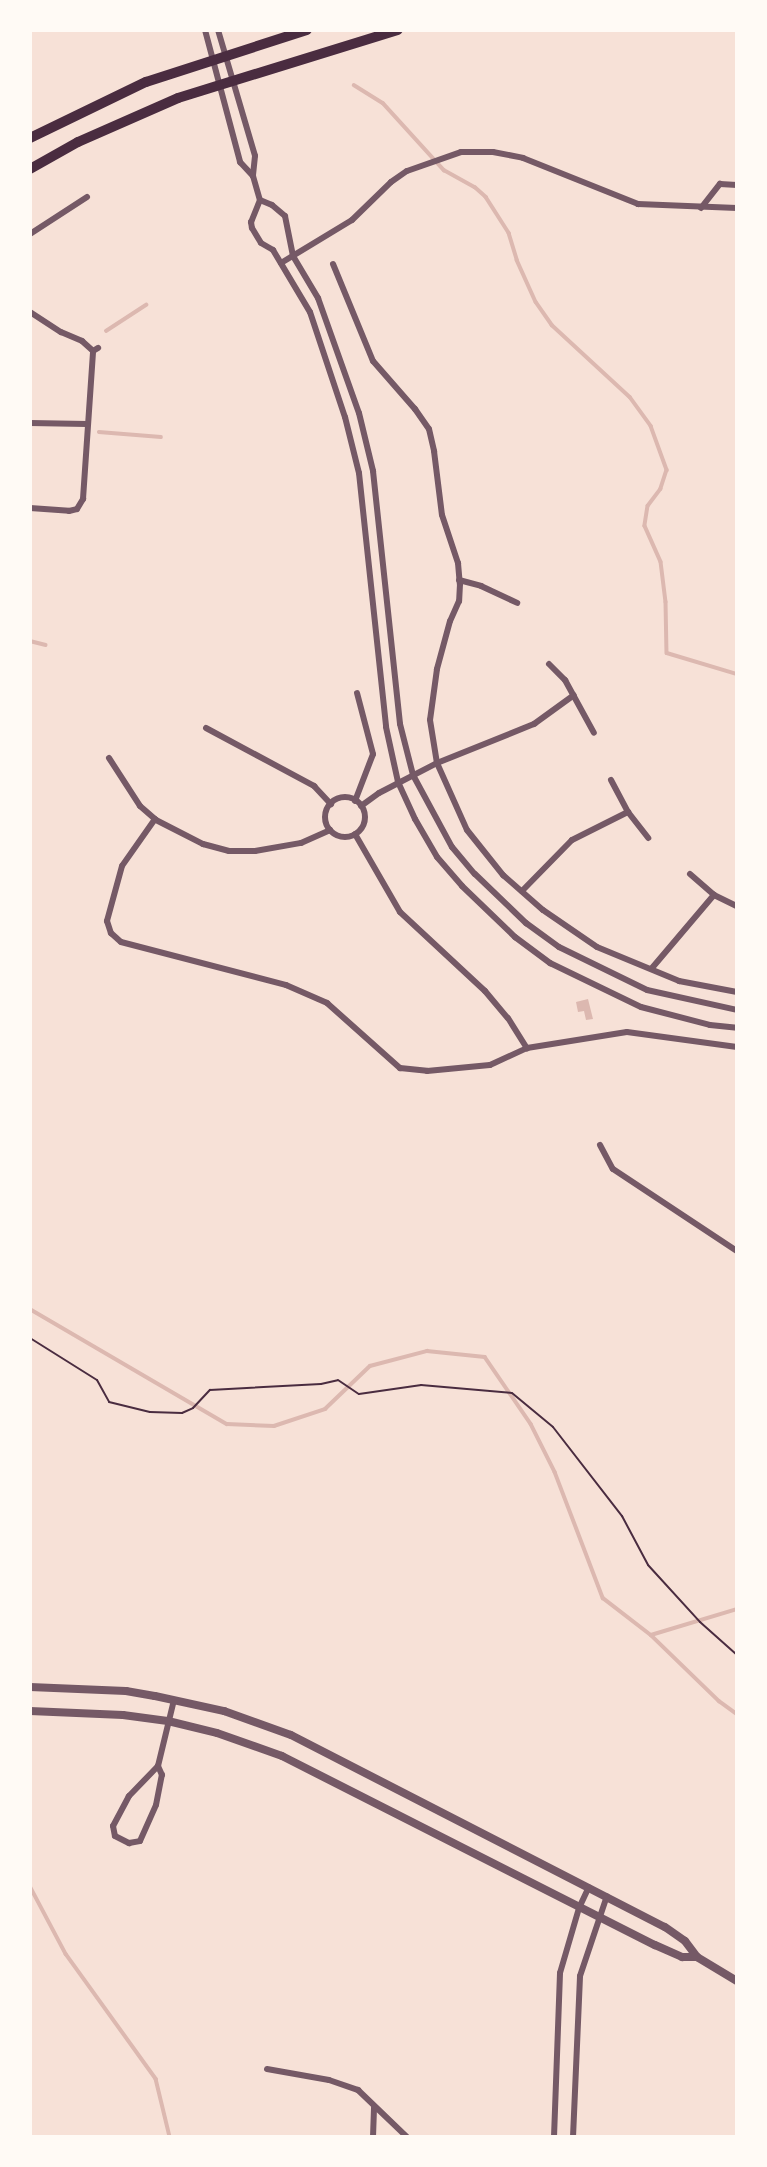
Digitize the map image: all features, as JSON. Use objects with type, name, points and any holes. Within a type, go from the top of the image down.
[{"type":"main road","points":[[30,138],[146,82],[307,30]]},
{"type":"main road","points":[[30,169],[130,118],[234,80],[398,30]]},
{"type":"street","points":[[205,30],[240,162],[253,176]]},
{"type":"street","points":[[218,30],[255,156],[253,176],[260,200],[251,222],[252,228],[261,243],[274,250],[310,312],[345,417],[359,473],[386,727],[398,782],[438,857],[498,921],[541,956],[641,1007],[709,1025],[737,1028]]},
{"type":"street","points":[[281,263],[352,220],[391,182],[407,171],[461,152],[493,152],[523,158],[638,204],[737,208]]},
{"type":"street","points":[[701,208],[720,184],[737,185]]},
{"type":"street","points":[[30,234],[87,197]]},
{"type":"street","points":[[260,200],[272,205],[285,216],[293,256],[318,298],[336,342],[373,471],[400,724],[413,775],[452,847],[526,923],[559,947],[647,990],[737,1010]]},
{"type":"street","points":[[333,264],[373,361],[397,384],[429,429],[442,515],[458,564],[459,580],[459,601],[450,621],[432,694],[430,720],[437,763],[467,830],[503,875],[543,909],[597,947],[679,981],[737,992]]},
{"type":"street","points":[[30,312],[95,349],[84,487],[80,506],[69,511],[30,508]]},
{"type":"street","points":[[30,423],[87,424]]},
{"type":"street","points":[[459,580],[481,586],[517,603]]},
{"type":"street","points":[[549,664],[574,695],[594,733]]},
{"type":"street","points":[[355,801],[373,754],[358,693]]},
{"type":"street","points":[[361,806],[398,782],[437,763],[534,724],[574,695]]},
{"type":"street","points":[[206,728],[314,786],[331,804]]},
{"type":"street","points":[[109,758],[141,806],[155,819],[203,844],[229,850],[281,848],[330,830],[345,837],[355,834],[363,824],[361,806],[355,801],[342,798],[331,804],[326,814],[330,830]]},
{"type":"street","points":[[611,780],[628,812],[648,838]]},
{"type":"street","points":[[522,891],[572,840],[628,812]]},
{"type":"street","points":[[155,819],[122,866],[107,921],[107,934],[121,942],[286,985],[327,1003],[400,1068],[411,1071],[490,1065],[527,1048],[627,1032],[737,1047]]},
{"type":"street","points":[[355,834],[400,912],[485,991],[508,1018],[527,1048]]},
{"type":"street","points":[[690,874],[714,895],[737,906]]},
{"type":"street","points":[[652,968],[714,895]]},
{"type":"street","points":[[600,1145],[613,1169],[737,1251]]},
{"type":"street","points":[[30,1687],[125,1691],[174,1700],[223,1711],[291,1735],[665,1927],[685,1941],[697,1957],[737,1981]]},
{"type":"street","points":[[158,1766],[162,1774],[149,1826],[140,1841],[129,1843],[116,1836],[113,1826],[129,1796],[158,1766],[174,1700]]},
{"type":"street","points":[[30,1711],[123,1715],[168,1721],[217,1733],[282,1756],[579,1908],[682,1957],[697,1957]]},
{"type":"street","points":[[554,2137],[560,1973],[579,1908],[589,1887]]},
{"type":"street","points":[[573,2137],[580,1976],[598,1916],[607,1896]]},
{"type":"street","points":[[267,2069],[338,2083],[358,2090],[407,2137]]},
{"type":"street","points":[[373,2137],[374,2106]]},
{"type":"path","points":[[30,1338],[97,1380],[109,1402],[150,1412],[182,1413],[193,1408],[210,1390],[321,1384],[338,1380],[359,1394],[421,1385],[512,1393],[553,1427],[622,1516],[648,1565],[700,1622],[737,1655]]},
{"type":"shaded area","points":[[588,999],[593,1019],[586,1020],[584,1011],[578,1012],[576,1002]]},
{"type":"waterway","points":[[354,85],[383,103],[444,170],[475,187],[486,197],[509,233],[517,260],[536,302],[552,325],[630,397],[651,426],[667,470],[661,489],[648,506],[645,526],[661,562],[666,602],[667,653],[737,674]]},
{"type":"waterway","points":[[106,331],[146,305]]},
{"type":"waterway","points":[[99,432],[161,437]]},
{"type":"waterway","points":[[30,641],[46,645]]},
{"type":"waterway","points":[[30,1309],[227,1424],[274,1426],[325,1409],[370,1366],[427,1351],[485,1357],[531,1424],[555,1472],[603,1598],[651,1635],[737,1609]]},
{"type":"waterway","points":[[651,1635],[719,1701],[737,1714]]},
{"type":"waterway","points":[[30,1886],[66,1954],[156,2079],[170,2137]]}]
